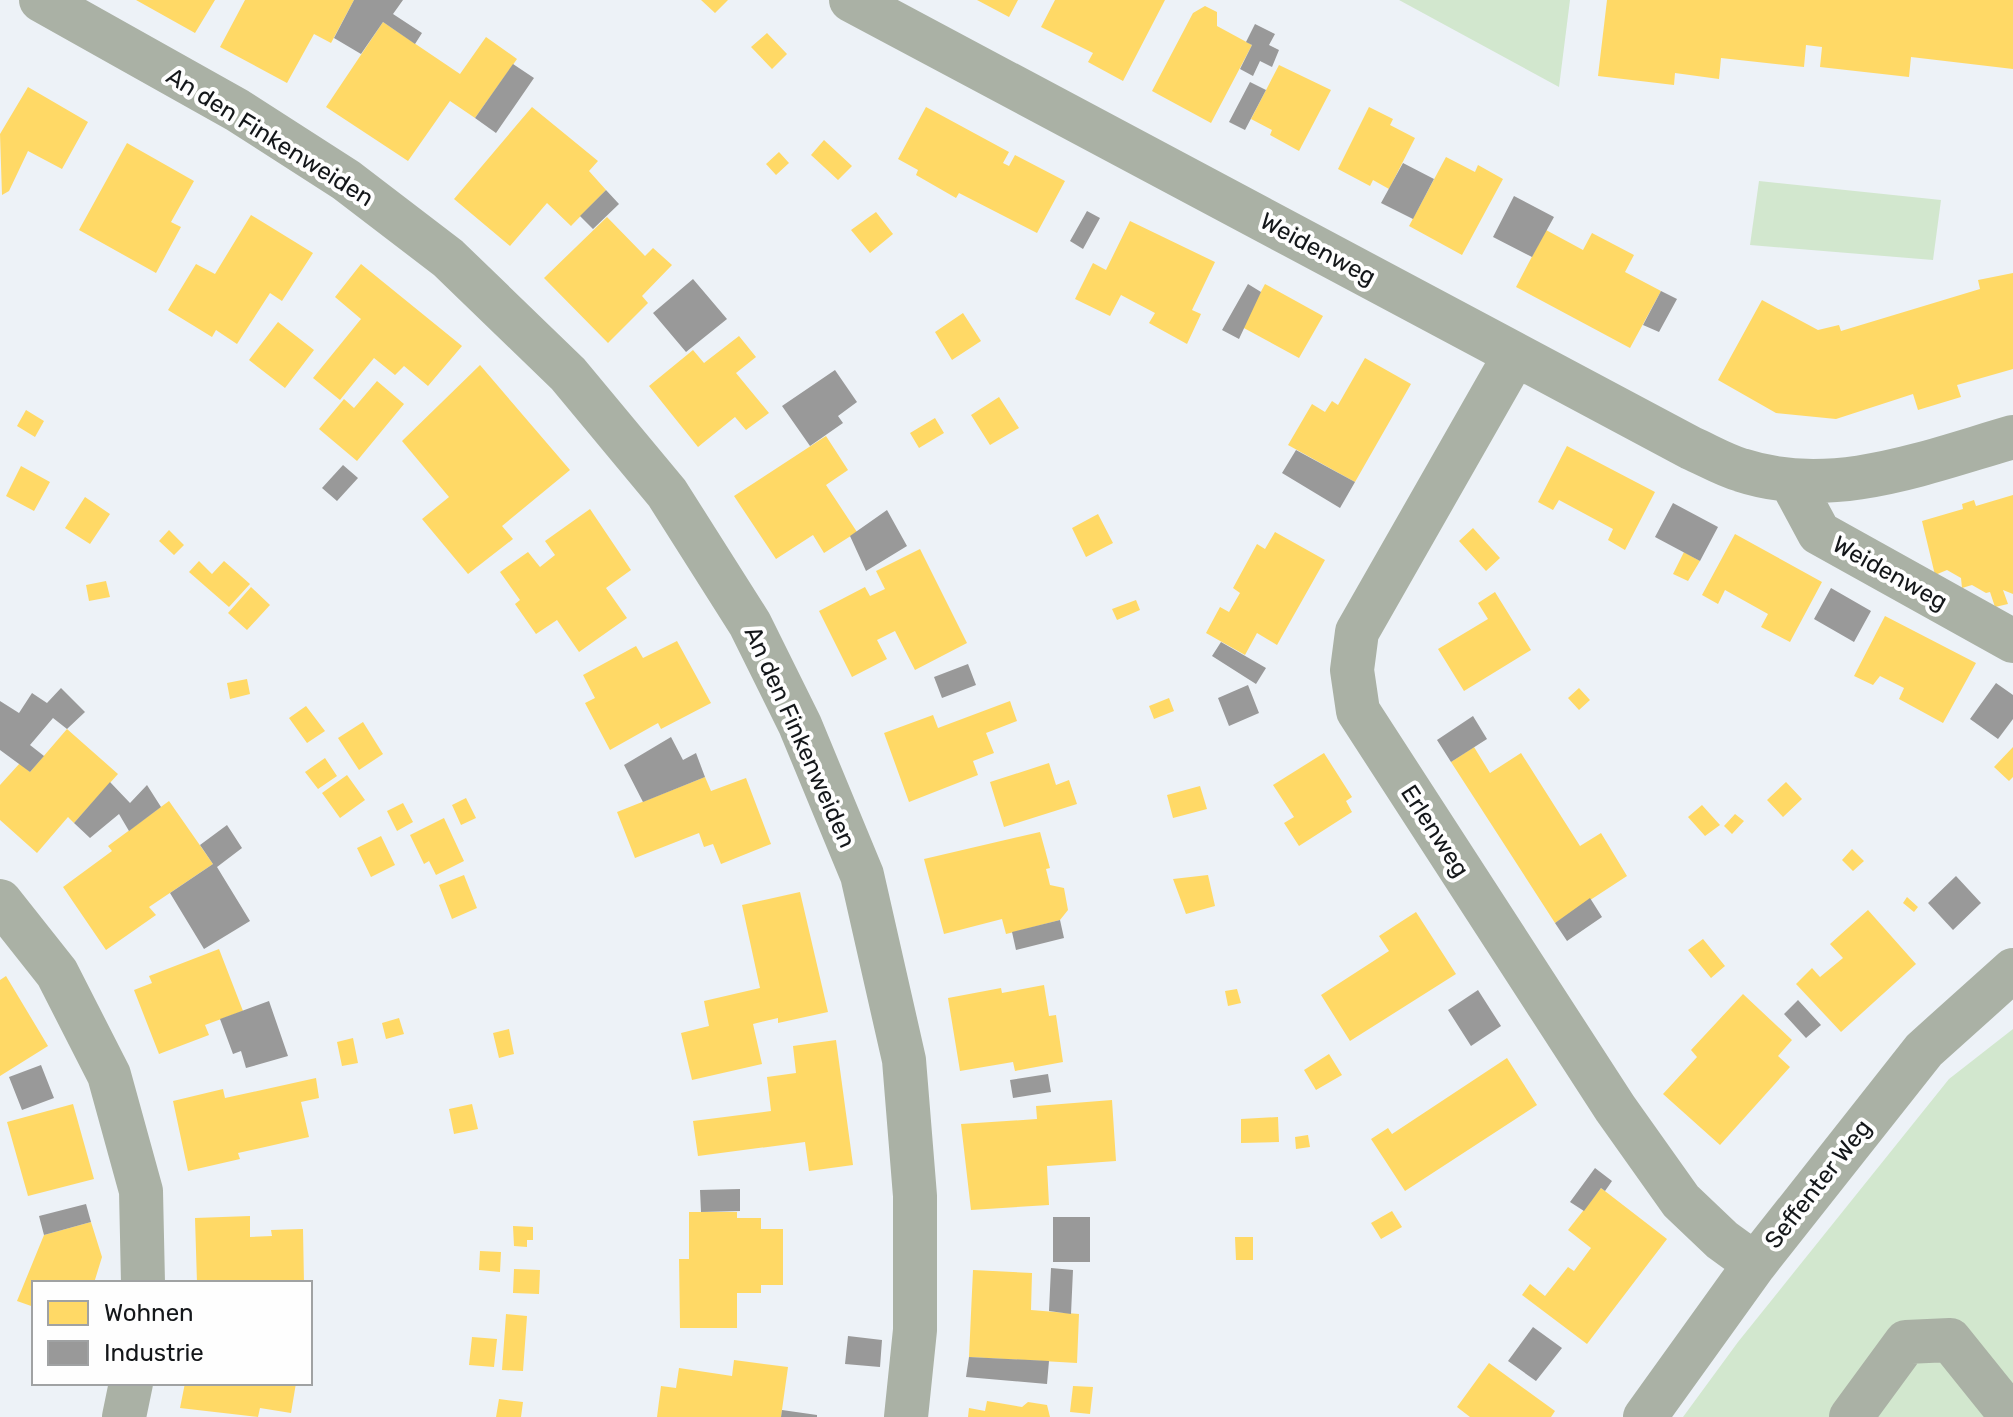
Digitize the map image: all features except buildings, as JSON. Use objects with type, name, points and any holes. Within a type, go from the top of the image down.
[{"type":"street","name":"An den Finkenweiden","points":[[41,0],[237,110],[346,180],[448,258],[568,374],[667,493],[750,624],[800,725],[862,875],[904,1060],[915,1196],[915,1330],[906,1417]]},
{"type":"street","name":"Weidenweg","points":[[851,0],[1515,355],[1691,448],[1742,471],[1791,481],[1845,480],[1903,469],[2013,437]]},
{"type":"street","name":"Erlenweg","points":[[1515,355],[1357,632],[1352,670],[1358,711],[1615,1108],[1681,1201],[1722,1240],[1755,1264]]},
{"type":"street","name":"Weidenweg","points":[[1791,481],[1819,533],[2013,641]]},
{"type":"street","points":[[0,901],[57,973],[109,1075],[141,1191],[143,1281]]},
{"type":"street","name":"Seffenter Weg","points":[[1645,1417],[1755,1264],[1924,1050],[2013,970]]},
{"type":"street","points":[[1851,1417],[1906,1342],[1950,1340],[2012,1417]]},
{"type":"street","points":[[124,1417],[131,1385]]},
{"type":"green space","points":[[1399,0],[1570,0],[1559,87]]},
{"type":"green space","points":[[1759,181],[1941,200],[1933,260],[1750,245]]},
{"type":"green space","points":[[2013,1029],[2013,1417],[1683,1417],[1738,1342],[1949,1079]]}]
